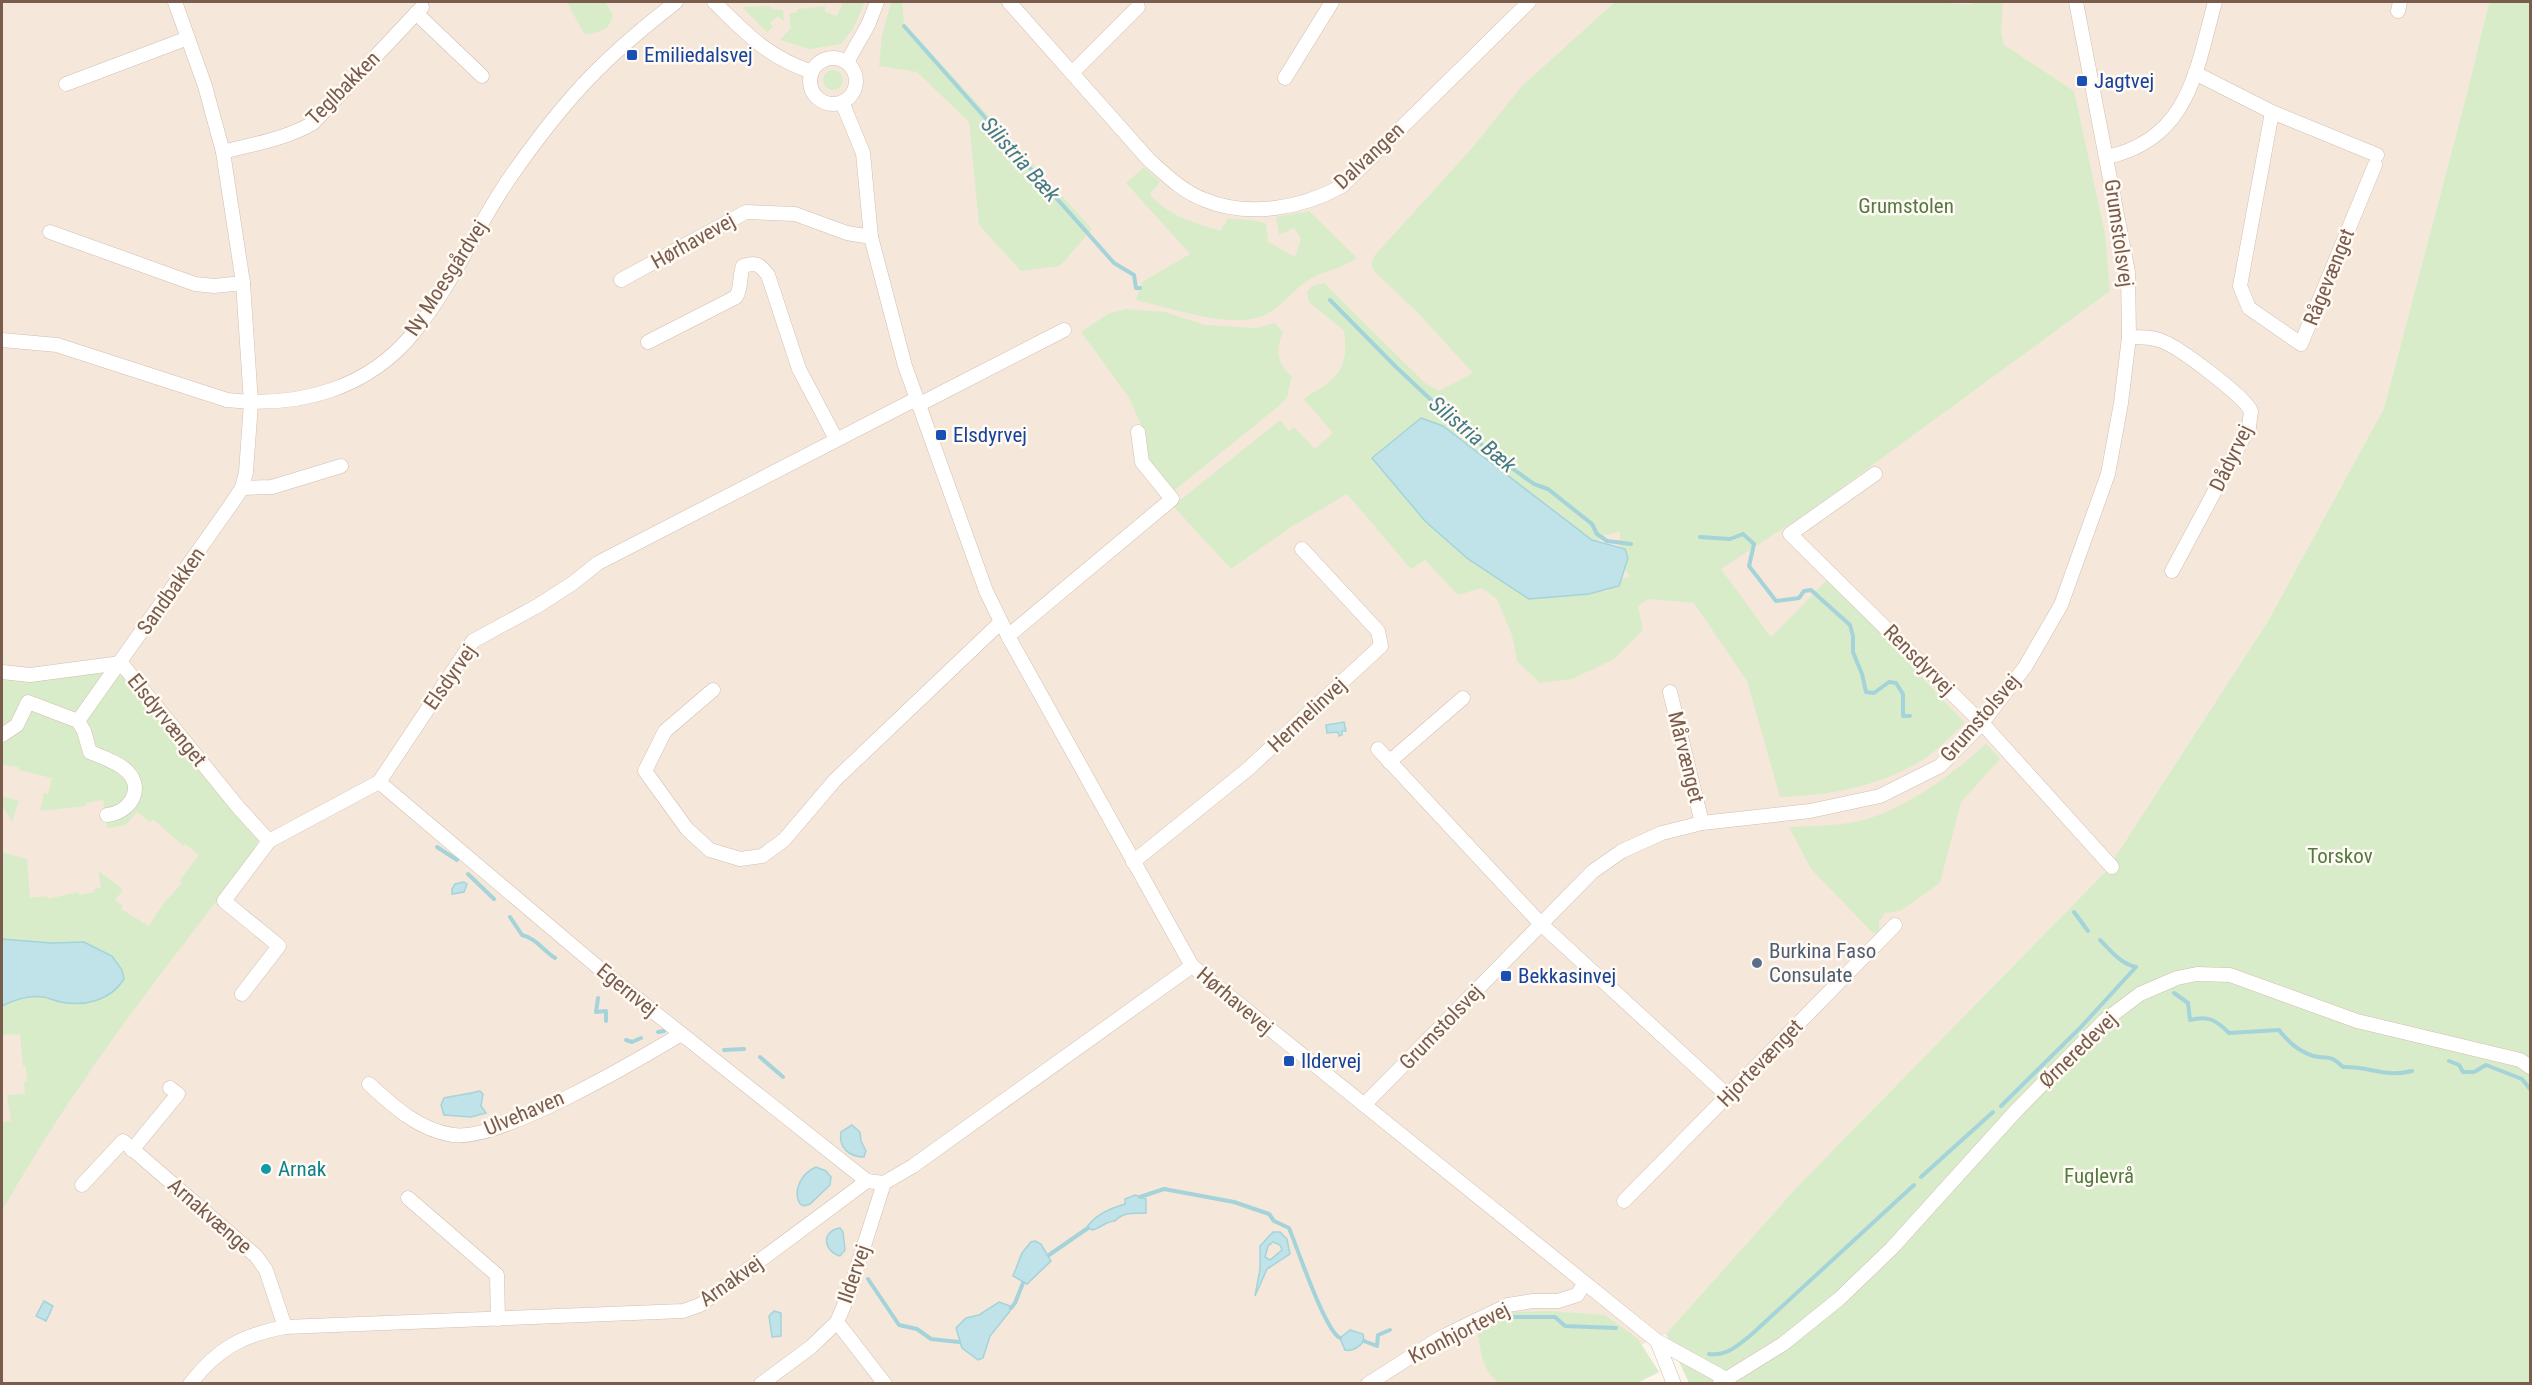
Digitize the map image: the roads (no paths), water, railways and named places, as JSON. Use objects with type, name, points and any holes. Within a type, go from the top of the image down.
[{"type":"street","points":[[176,2],[205,86],[223,152],[243,283],[251,403]]},
{"type":"street","name":"Ny Moesgårdvej","points":[[2,340],[57,345],[99,357],[193,391],[227,400],[251,403],[282,402],[333,390],[370,372],[393,354],[414,332],[430,310],[483,219],[572,96],[609,58],[676,2]]},
{"type":"street","points":[[714,2],[763,48],[788,64],[812,72]]},
{"type":"street","points":[[847,62],[868,25],[877,2]]},
{"type":"street","name":"Dalvangen","points":[[1009,2],[1149,160],[1191,193],[1222,206],[1244,209],[1290,206],[1315,199],[1342,186],[1528,2]]},
{"type":"street","points":[[1285,78],[1332,2]]},
{"type":"street","name":"Grumstolsvej","points":[[1364,1105],[1592,872],[1622,851],[1662,833],[1702,823],[1810,812],[1880,796],[1940,766],[1982,723],[2025,667],[2061,605],[2108,474],[2121,403],[2129,337],[2128,272],[2108,157],[2076,2]]},
{"type":"street","points":[[2108,157],[2137,149],[2162,132],[2181,107],[2195,73],[2215,2]]},
{"type":"street","points":[[1072,73],[1138,7]]},
{"type":"street","name":"Teglbakken","points":[[223,152],[290,134],[313,123],[419,10],[482,76]]},
{"type":"street","points":[[66,84],[188,38]]},
{"type":"street","points":[[827,59],[840,59],[847,62],[852,68],[856,83],[849,98],[834,104],[820,99],[812,87],[812,72],[820,62],[827,59]]},
{"type":"street","name":"Rågevænget","points":[[2195,73],[2376,160],[2301,344],[2249,308],[2241,294],[2240,286],[2272,112]]},
{"type":"street","name":"Hørhavevej","points":[[842,102],[863,153],[871,237],[888,306],[917,402],[986,591],[1008,636],[1192,966],[1657,1341],[1723,1381]]},
{"type":"street","name":"Hørhavevej","points":[[621,280],[746,212],[795,214],[848,233],[871,237]]},
{"type":"street","points":[[50,232],[195,284],[214,286],[243,283]]},
{"type":"street","points":[[648,342],[736,297],[740,290],[740,275],[743,266],[751,263],[760,266],[768,275],[799,369],[836,439]]},
{"type":"street","points":[[917,402],[1064,330]]},
{"type":"street","name":"Dådyrvej","points":[[2129,337],[2155,339],[2173,346],[2242,398],[2251,411],[2249,427],[2172,571]]},
{"type":"street","name":"Elsdyrvej","points":[[242,994],[279,946],[224,901],[269,841],[379,782],[473,641],[573,584],[598,563],[836,439],[917,402]]},
{"type":"street","name":"Sandbakken","points":[[78,721],[242,488],[246,472],[251,403]]},
{"type":"street","points":[[1008,636],[1172,499],[1142,462],[1138,432]]},
{"type":"street","points":[[242,488],[272,487],[341,466]]},
{"type":"street","name":"Rensdyrvej","points":[[1875,474],[1790,534],[1982,723],[2112,867]]},
{"type":"street","name":"Hermelinvej","points":[[1133,862],[1248,769],[1381,646],[1378,632],[1302,549]]},
{"type":"street","points":[[713,690],[665,731],[645,771],[687,830],[710,850],[740,859],[762,856],[784,840],[835,780],[1001,622]]},
{"type":"street","name":"Elsdyrvænget","points":[[2,672],[30,675],[121,663],[238,807],[269,841]]},
{"type":"street","name":"Mårvænget","points":[[1670,692],[1702,823]]},
{"type":"street","points":[[1389,762],[1463,698]]},
{"type":"street","points":[[2,735],[17,725],[28,702],[78,721],[84,731],[90,752],[119,765],[129,773],[135,786],[133,801],[124,812],[107,815]]},
{"type":"street","points":[[1378,749],[1541,924],[1728,1096]]},
{"type":"street","name":"Egernvej","points":[[379,782],[681,1034],[867,1181]]},
{"type":"street","name":"Hjortevænget","points":[[1624,1201],[1895,925]]},
{"type":"street","points":[[867,1181],[884,1183],[913,1166],[1192,966]]},
{"type":"street","name":"Ørneredevej","points":[[1723,1381],[1783,1344],[1839,1299],[1885,1256],[2014,1113],[2104,1021],[2140,994],[2177,978],[2198,974],[2230,975],[2357,1021],[2520,1060],[2530,1067]]},
{"type":"street","name":"Ulvehaven","points":[[369,1084],[400,1112],[430,1130],[456,1136],[476,1134],[494,1130],[557,1101],[631,1064],[681,1034]]},
{"type":"street","points":[[82,1185],[123,1141],[132,1150],[178,1094],[170,1088]]},
{"type":"street","name":"Arnakvænge","points":[[132,1150],[256,1256],[266,1270],[285,1327]]},
{"type":"street","name":"Arnakvej","points":[[190,1383],[214,1358],[238,1340],[261,1331],[285,1327],[682,1311],[700,1305],[867,1181]]},
{"type":"street","name":"Ildervej","points":[[760,1383],[811,1347],[837,1322],[848,1296],[884,1183]]},
{"type":"street","points":[[408,1198],[497,1275],[498,1319]]},
{"type":"street","name":"Kronhjortevej","points":[[1368,1383],[1440,1338],[1508,1305],[1533,1301],[1558,1301],[1577,1295],[1585,1283]]},
{"type":"street","points":[[837,1322],[885,1383]]},
{"type":"street","name":"Hørhavevej","points":[[1657,1341],[1674,1383]]},
{"type":"water","points":[[1421,418],[1443,426],[1592,540],[1625,549],[1628,558],[1619,586],[1589,594],[1529,599],[1468,559],[1425,521],[1372,458]]},
{"type":"water","points":[[1344,722],[1346,731],[1342,731],[1342,735],[1339,736],[1338,732],[1327,733],[1326,725]]},
{"type":"water","points":[[464,882],[467,884],[464,892],[452,894],[455,884]]},
{"type":"water","points":[[2,939],[51,943],[84,942],[112,956],[122,970],[124,979],[105,997],[88,1002],[70,1003],[32,997],[2,1006]]},
{"type":"water","points":[[480,1091],[483,1094],[481,1106],[486,1113],[471,1117],[444,1115],[441,1105],[444,1098]]},
{"type":"water","points":[[852,1125],[860,1132],[866,1151],[864,1157],[849,1153],[841,1142],[841,1132]]},
{"type":"water","points":[[816,1167],[826,1171],[831,1177],[830,1185],[810,1204],[804,1206],[798,1199],[798,1188],[806,1173]]},
{"type":"water","points":[[1135,1195],[1146,1199],[1146,1213],[1126,1214],[1092,1230],[1087,1227],[1099,1215],[1125,1204],[1125,1199]]},
{"type":"water","points":[[840,1228],[843,1232],[845,1250],[840,1256],[830,1250],[826,1241],[830,1233]]},
{"type":"water","points":[[1273,1232],[1280,1232],[1287,1239],[1290,1254],[1267,1269],[1255,1296],[1260,1269],[1260,1246]],"holes":[[[1273,1242],[1280,1245],[1282,1250],[1270,1260],[1265,1257],[1268,1246]]]},
{"type":"water","points":[[1031,1242],[1041,1244],[1051,1261],[1027,1284],[1013,1276],[1022,1253]]},
{"type":"water","points":[[44,1301],[53,1306],[46,1321],[36,1316]]},
{"type":"water","points":[[999,1302],[1010,1306],[1010,1311],[990,1336],[983,1358],[978,1360],[962,1348],[956,1328],[966,1318],[979,1315]]},
{"type":"water","points":[[774,1311],[781,1313],[781,1336],[772,1337],[769,1316]]},
{"type":"water","points":[[1350,1330],[1363,1334],[1364,1341],[1356,1348],[1345,1350],[1340,1338]]},
{"type":"waterway","name":"Silistria Bæk","points":[[904,26],[1114,263],[1134,275],[1136,288],[1140,288]]},
{"type":"waterway","name":"Silistria Bæk","points":[[1330,300],[1396,367],[1459,426],[1472,433],[1484,448],[1534,484],[1548,489],[1592,524],[1597,534],[1607,541],[1631,544]]},
{"type":"waterway","name":"Silistria Bæk","points":[[1700,537],[1730,539],[1743,534],[1754,544],[1749,566],[1776,601],[1799,598],[1804,591],[1811,590],[1850,625],[1853,652],[1866,692],[1874,693],[1889,682],[1896,683],[1903,694],[1903,716],[1910,716]]},
{"type":"waterway","points":[[437,847],[457,860]]},
{"type":"waterway","points":[[468,874],[494,899]]},
{"type":"waterway","name":"Silistria Bæk","points":[[2074,912],[2088,931]]},
{"type":"waterway","points":[[510,917],[522,935],[535,941],[555,958]]},
{"type":"waterway","points":[[2001,1106],[2080,1028],[2136,967],[2121,960],[2100,940]]},
{"type":"waterway","name":"Silistria Bæk","points":[[2174,993],[2188,1003],[2190,1020],[2207,1018],[2229,1033],[2279,1030],[2303,1052],[2313,1056],[2331,1058],[2343,1067],[2385,1073],[2412,1071]]},
{"type":"waterway","points":[[598,998],[596,1012],[606,1011],[606,1021]]},
{"type":"waterway","points":[[658,1032],[664,1031]]},
{"type":"waterway","points":[[626,1040],[632,1042],[641,1038]]},
{"type":"waterway","points":[[724,1050],[744,1049]]},
{"type":"waterway","points":[[760,1057],[783,1077]]},
{"type":"waterway","name":"Silistria Bæk","points":[[2449,1061],[2459,1065],[2463,1072],[2474,1072],[2486,1065],[2522,1079],[2530,1089]]},
{"type":"waterway","points":[[1921,1177],[1993,1112]]},
{"type":"waterway","points":[[1709,1354],[1727,1352],[1751,1335],[1914,1185]]},
{"type":"waterway","points":[[1140,1197],[1164,1189],[1234,1202],[1269,1214],[1274,1221],[1289,1228],[1319,1305],[1327,1321],[1340,1338]]},
{"type":"waterway","points":[[1049,1255],[1088,1228]]},
{"type":"waterway","points":[[868,1279],[899,1325],[917,1329],[931,1339],[959,1342]]},
{"type":"waterway","points":[[1011,1308],[1023,1283]]},
{"type":"waterway","points":[[1509,1317],[1555,1317],[1565,1326],[1616,1328]]},
{"type":"waterway","points":[[1364,1341],[1377,1346],[1378,1335],[1390,1330]]},
{"type":"place","name":"Emiliedalsvej","points":[[632,55]]},
{"type":"place","name":"Jagtvej","points":[[2082,81]]},
{"type":"place","name":"Elsdyrvej","points":[[941,435]]},
{"type":"place","name":"Burkina Faso Consulate","points":[[1757,963]]},
{"type":"place","name":"Bekkasinvej","points":[[1506,976]]},
{"type":"place","name":"Ildervej","points":[[1289,1061]]},
{"type":"place","name":"Arnak","points":[[266,1169]]},
{"type":"park label","name":"Grumstolen","points":[[1906,206]]},
{"type":"park label","name":"Torskov","points":[[2340,856]]},
{"type":"park label","name":"Fuglevrå","points":[[2099,1176]]}]
